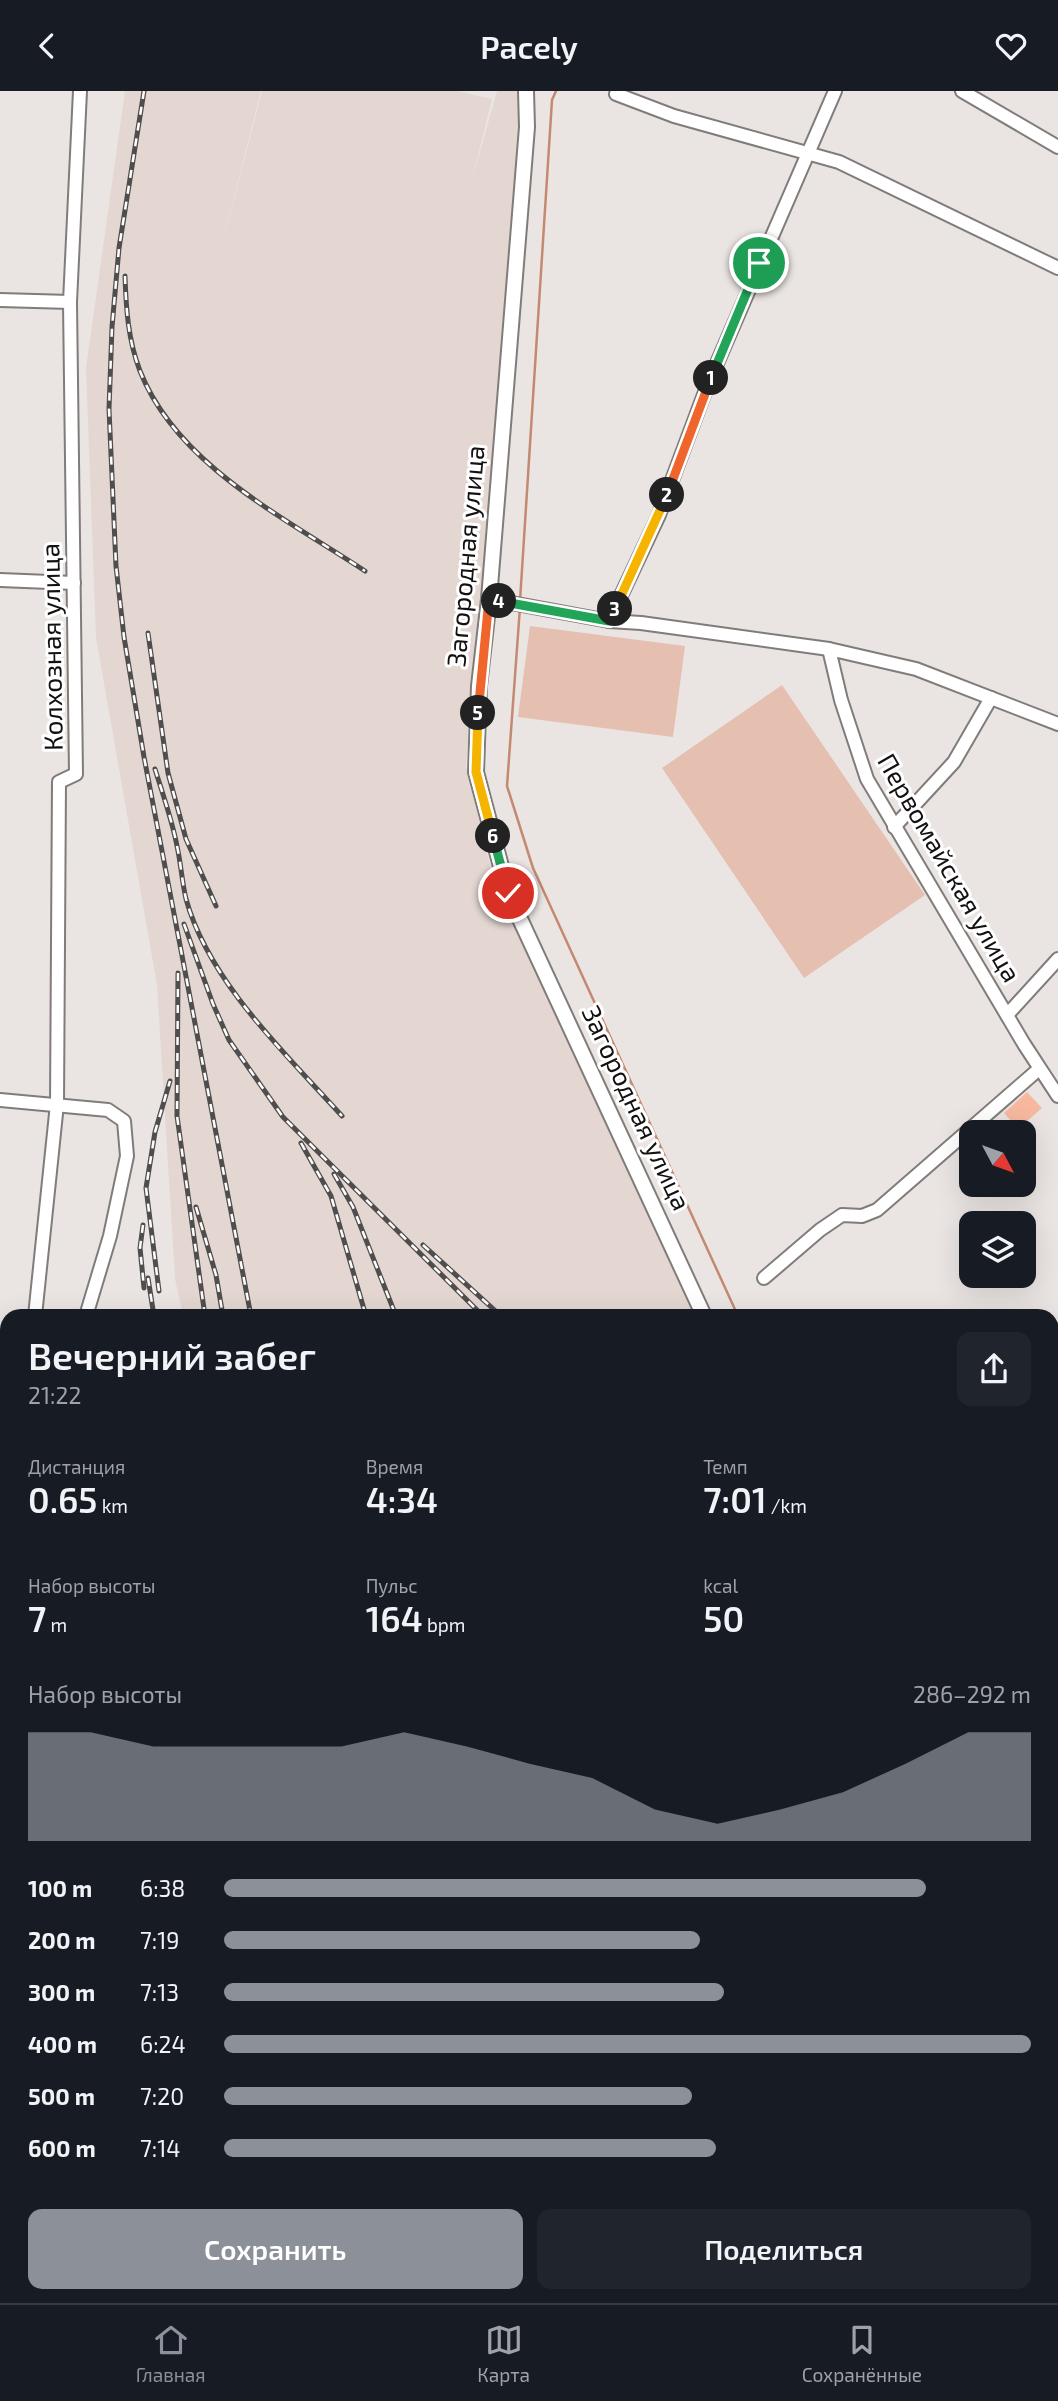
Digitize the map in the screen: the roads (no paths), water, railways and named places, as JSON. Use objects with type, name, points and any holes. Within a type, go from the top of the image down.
[{"type":"main road","name":"Загородная улица","points":[[526,91],[527,127],[489,599],[479,686],[476,772],[508,893],[701,1309]]},
{"type":"street","name":"Колхозная улица","points":[[36,1309],[57,1104],[59,782],[76,773],[70,302],[80,91]]},
{"type":"street","points":[[609,621],[659,515],[713,372],[835,91]]},
{"type":"street","points":[[962,91],[1058,147]]},
{"type":"street","points":[[616,94],[674,116],[839,162],[1058,268]]},
{"type":"street","points":[[0,300],[70,302]]},
{"type":"street","points":[[0,579],[74,583]]},
{"type":"street","points":[[489,599],[609,621],[641,622],[829,649],[916,669],[1058,725]]},
{"type":"street","name":"Первомайская улица","points":[[829,649],[841,700],[867,779],[1039,1069],[1058,1096]]},
{"type":"street","points":[[894,827],[954,762],[991,698]]},
{"type":"street","points":[[1007,1015],[1058,959]]},
{"type":"street","points":[[764,1278],[820,1230],[842,1215],[862,1216],[877,1210],[1039,1069]]},
{"type":"street","points":[[0,1100],[108,1110],[124,1121],[127,1156],[110,1236],[88,1309]]},
{"type":"street","points":[[0,1516],[0,1522]]},
{"type":"waterway","points":[[520,601],[552,100],[556,91]]},
{"type":"waterway","points":[[520,607],[507,786],[533,868],[735,1309]]},
{"type":"railway","points":[[144,91],[119,248],[112,327],[109,409],[116,566],[124,637],[144,757],[250,1309]]},
{"type":"railway","points":[[125,276],[128,324],[140,371],[157,404],[180,434],[206,462],[236,486],[365,571]]},
{"type":"railway","points":[[148,633],[168,773],[186,839],[216,906]]},
{"type":"railway","points":[[155,769],[175,836],[186,899],[197,930],[212,959],[231,988],[274,1042],[342,1116]]},
{"type":"railway","points":[[184,924],[229,1040],[283,1117],[476,1309]]},
{"type":"railway","points":[[178,973],[177,1116],[204,1309]]},
{"type":"railway","points":[[159,1291],[146,1188],[155,1132],[170,1081]]},
{"type":"railway","points":[[301,1143],[331,1196],[364,1309]]},
{"type":"railway","points":[[334,1174],[353,1207],[393,1309]]},
{"type":"railway","points":[[196,1207],[216,1275],[222,1309]]},
{"type":"railway","points":[[143,1225],[140,1248],[144,1288]]},
{"type":"railway","points":[[423,1245],[493,1309]]},
{"type":"railway","points":[[148,1278],[153,1309]]}]
